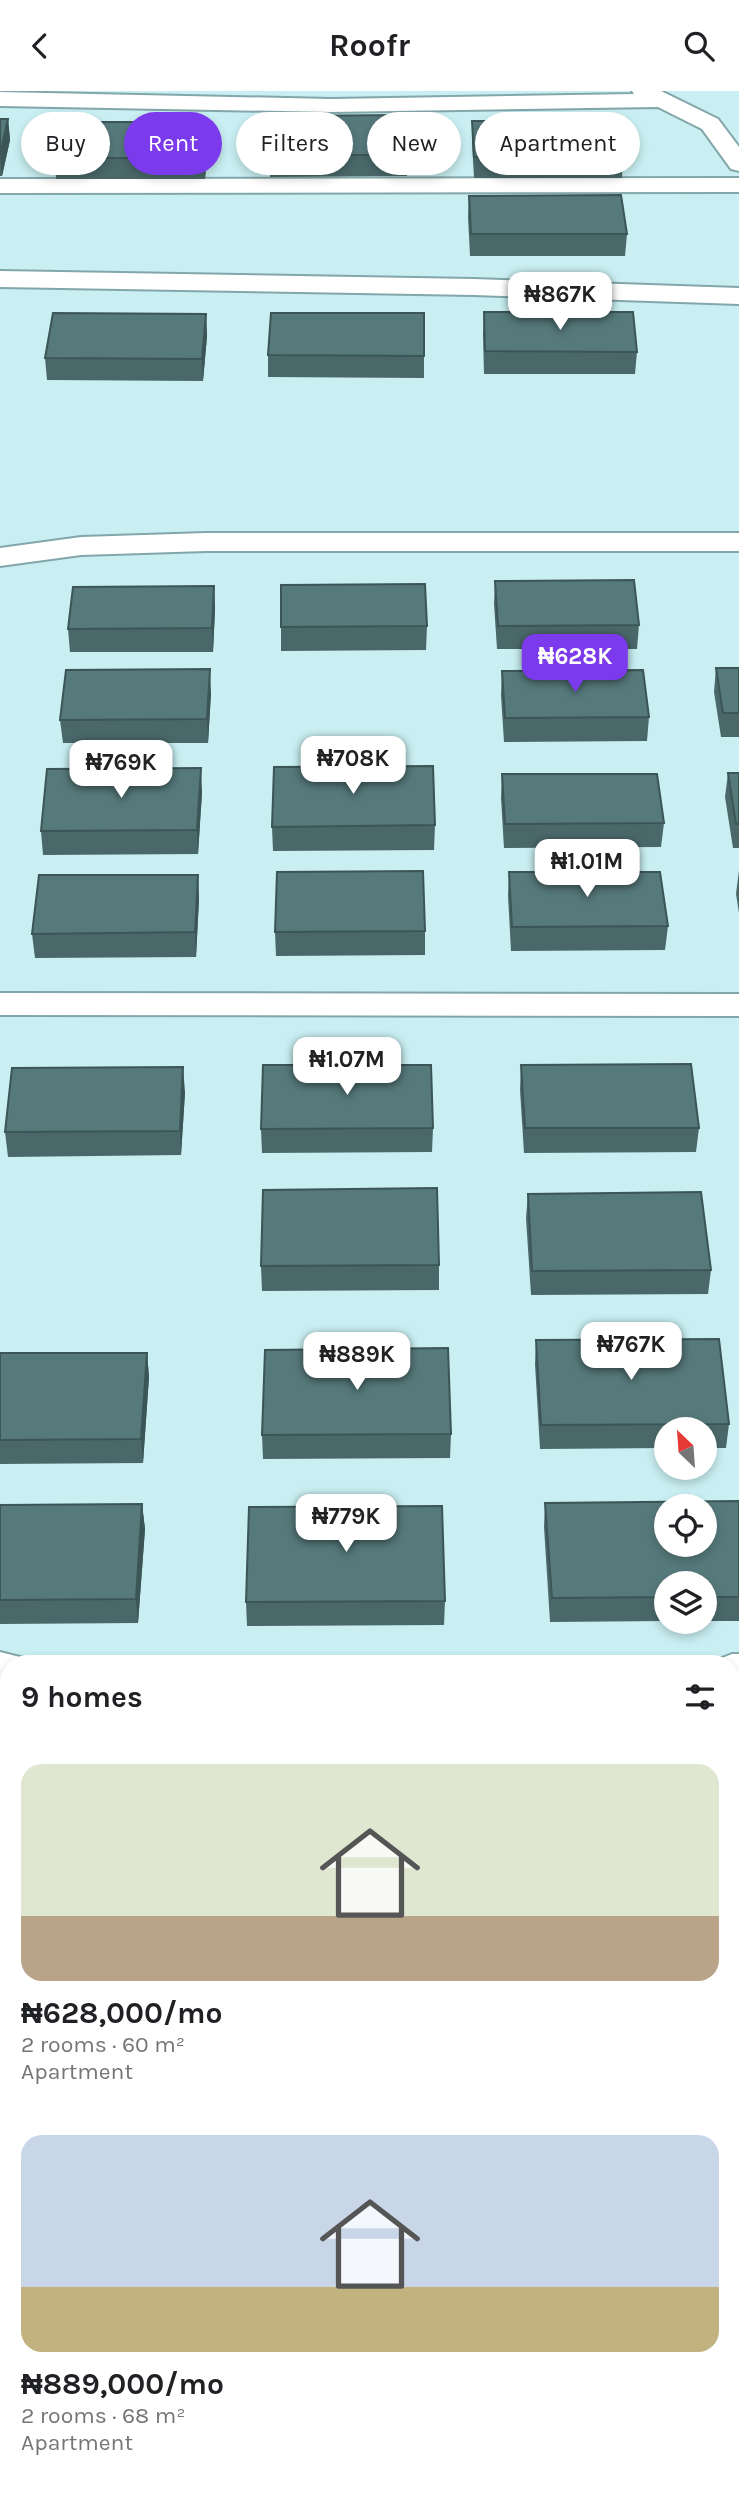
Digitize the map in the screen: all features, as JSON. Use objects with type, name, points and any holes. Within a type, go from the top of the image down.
[{"type":"street","points":[[0,99],[129,103],[500,106],[652,96],[709,124],[739,164]]},
{"type":"street","points":[[0,186],[739,185]]},
{"type":"street","points":[[0,279],[446,286],[739,296]]},
{"type":"street","points":[[0,557],[81,546],[206,542],[739,542]]},
{"type":"street","points":[[0,1004],[739,1005]]},
{"type":"building","points":[[353,115],[367,115],[367,155],[353,155]]},
{"type":"building","points":[[0,119],[8,119],[0,155]]},
{"type":"building","points":[[472,121],[475,121],[474,157]]},
{"type":"building","points":[[110,122],[124,122],[124,158],[110,158]]},
{"type":"building","points":[[621,195],[627,234],[471,234],[469,196]]},
{"type":"building","points":[[484,312],[633,312],[637,352],[485,351]]},
{"type":"building","points":[[53,313],[206,314],[202,359],[45,358]]},
{"type":"building","points":[[271,313],[424,313],[424,356],[268,355]]},
{"type":"building","points":[[634,580],[639,625],[498,626],[495,581]]},
{"type":"building","points":[[425,584],[427,626],[281,627],[281,585]]},
{"type":"building","points":[[214,586],[212,628],[68,629],[73,587]]},
{"type":"building","points":[[716,668],[739,668],[739,713],[723,713]]},
{"type":"building","points":[[210,669],[207,719],[60,720],[66,670]]},
{"type":"building","points":[[643,670],[649,717],[505,718],[502,671]]},
{"type":"building","points":[[433,766],[435,825],[272,827],[274,767]]},
{"type":"building","points":[[201,768],[197,830],[41,831],[47,769]]},
{"type":"building","points":[[728,773],[739,773],[739,824],[736,824]]},
{"type":"building","points":[[502,774],[657,774],[664,823],[505,824]]},
{"type":"building","points":[[423,871],[425,931],[275,932],[277,872]]},
{"type":"building","points":[[509,872],[660,872],[668,926],[512,927]]},
{"type":"building","points":[[39,875],[198,875],[195,932],[32,934]]},
{"type":"building","points":[[691,1064],[699,1128],[525,1128],[521,1065]]},
{"type":"building","points":[[263,1065],[431,1065],[433,1128],[261,1129]]},
{"type":"building","points":[[183,1067],[180,1131],[5,1132],[12,1068]]},
{"type":"building","points":[[437,1188],[439,1265],[261,1266],[263,1190]]},
{"type":"building","points":[[701,1192],[711,1270],[532,1271],[528,1194]]},
{"type":"building","points":[[719,1339],[729,1424],[718,1424],[718,1417],[654,1417],[654,1424],[541,1425],[536,1340]]},
{"type":"building","points":[[448,1348],[451,1434],[262,1435],[265,1350]]},
{"type":"building","points":[[0,1353],[147,1353],[141,1439],[0,1440]]},
{"type":"building","points":[[717,1501],[739,1501],[739,1597],[717,1597],[717,1571],[654,1571],[654,1597],[552,1598],[545,1503],[654,1502],[654,1557],[717,1557]]},
{"type":"building","points":[[142,1504],[136,1599],[0,1600],[0,1505]]},
{"type":"building","points":[[442,1506],[445,1601],[246,1602],[249,1507]]}]
